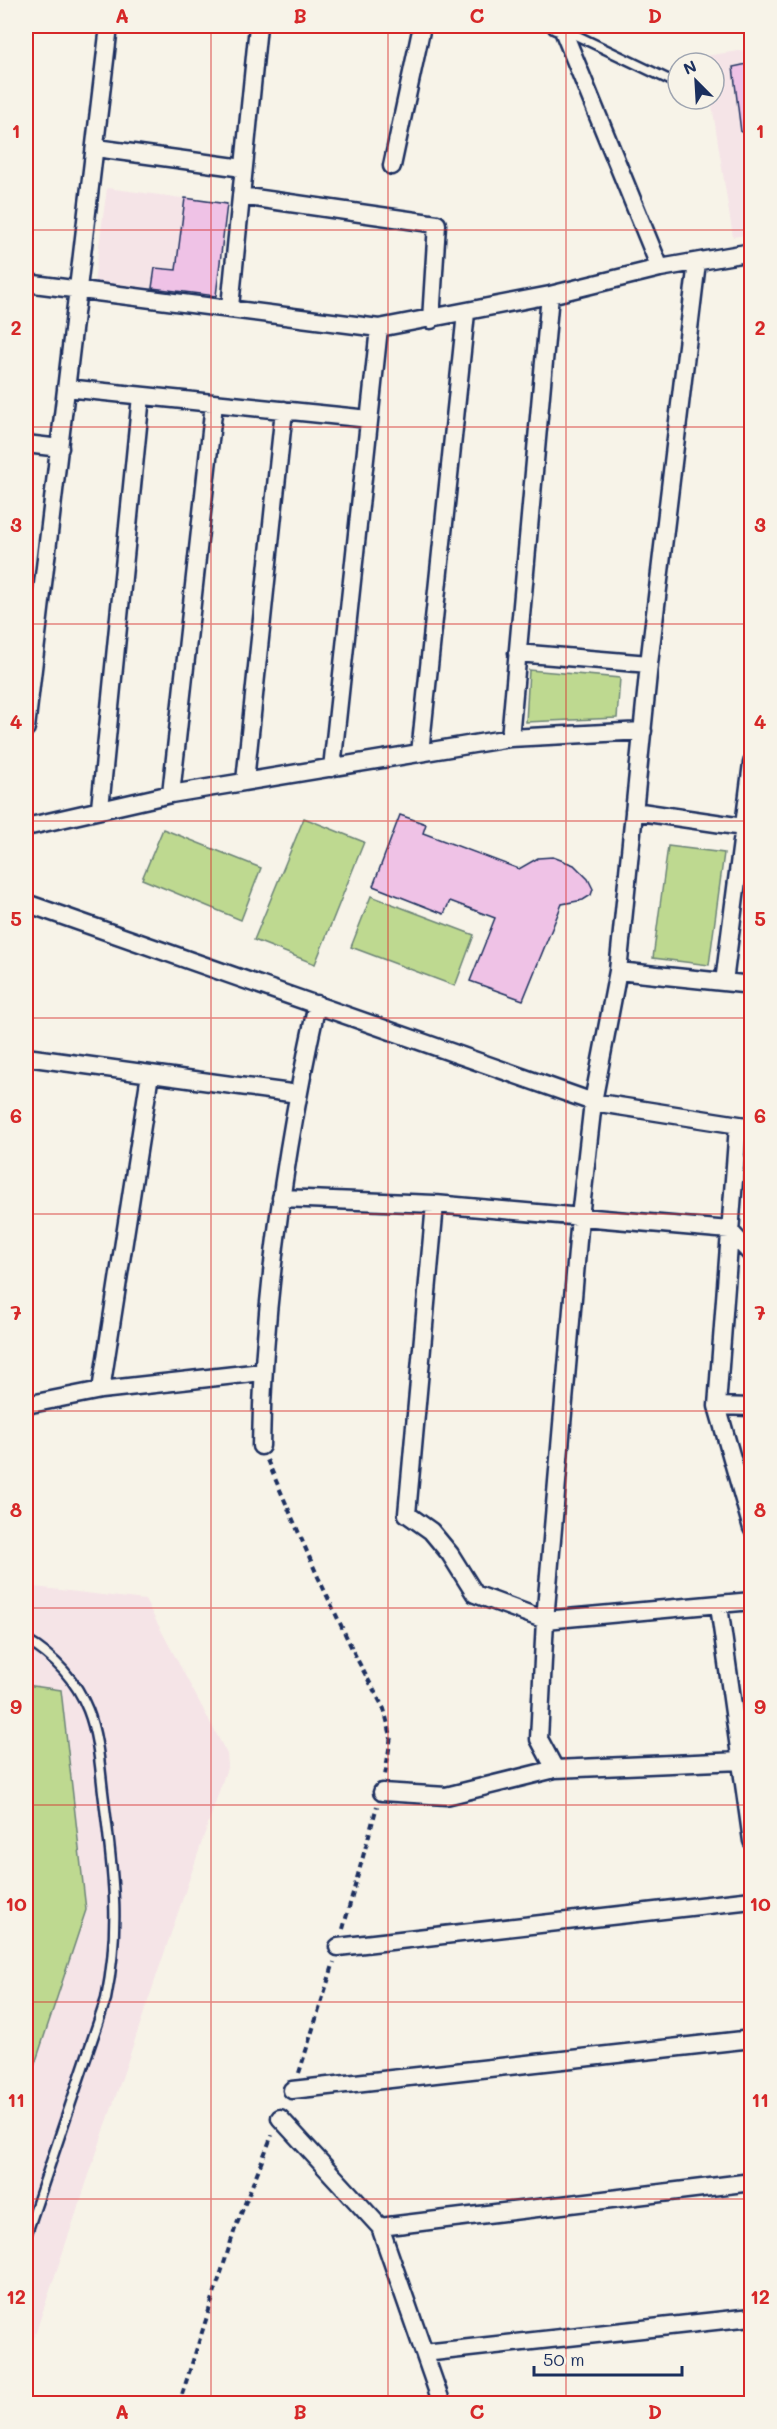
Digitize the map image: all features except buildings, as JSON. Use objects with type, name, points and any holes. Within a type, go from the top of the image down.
[{"type":"street","points":[[26,728],[110,26]]},
{"type":"street","points":[[230,307],[258,26]]},
{"type":"street","points":[[392,166],[422,26]]},
{"type":"street","points":[[559,27],[660,268]]},
{"type":"street","points":[[96,148],[243,168]]},
{"type":"street","points":[[241,196],[436,224],[431,320]]},
{"type":"street","points":[[26,283],[230,307],[378,328],[466,313],[660,268],[752,252]]},
{"type":"street","points":[[555,1769],[539,1739],[545,1620],[580,1217],[593,1102],[618,971],[649,664],[697,262]]},
{"type":"street","points":[[510,738],[550,295]]},
{"type":"street","points":[[420,753],[466,313]]},
{"type":"street","points":[[332,768],[378,328]]},
{"type":"street","points":[[66,388],[369,419]]},
{"type":"street","points":[[100,808],[141,396]]},
{"type":"street","points":[[171,794],[214,404]]},
{"type":"street","points":[[245,781],[284,410]]},
{"type":"street","points":[[26,444],[60,448]]},
{"type":"street","points":[[517,653],[649,664]]},
{"type":"street","points":[[26,827],[100,808],[171,794],[510,738],[643,731]]},
{"type":"street","points":[[724,982],[752,763]]},
{"type":"street","points":[[634,811],[746,818]]},
{"type":"street","points":[[26,903],[593,1102],[745,1126],[729,1230],[717,1406],[752,1528]]},
{"type":"street","points":[[618,971],[752,985]]},
{"type":"street","points":[[261,1446],[262,1372],[281,1198],[298,1094],[317,1004]]},
{"type":"street","points":[[26,1057],[298,1094]]},
{"type":"street","points":[[101,1390],[150,1074]]},
{"type":"street","points":[[281,1198],[435,1204],[729,1230],[752,1254]]},
{"type":"street","points":[[435,1204],[407,1514],[430,1531],[444,1546],[475,1594],[545,1620],[720,1606],[752,1601]]},
{"type":"street","points":[[26,1405],[101,1390],[262,1372]]},
{"type":"street","points":[[717,1406],[752,1407]]},
{"type":"street","points":[[720,1606],[752,1841]]},
{"type":"street","points":[[382,1792],[446,1796],[555,1769],[741,1761]]},
{"type":"street","points":[[338,1947],[752,1900]]},
{"type":"street","points":[[292,2090],[752,2039]]},
{"type":"street","points":[[280,2118],[381,2227],[442,2403]]},
{"type":"street","points":[[381,2227],[752,2182]]},
{"type":"street","points":[[424,2353],[752,2317]]},
{"type":"lane","points":[[559,27],[666,78]]},
{"type":"lane","points":[[26,1640],[42,1650],[62,1668],[88,1709],[98,1755],[115,1887],[116,1924],[113,1962],[106,1999],[26,2236]]},
{"type":"path","points":[[261,1446],[328,1598],[384,1709],[391,1736],[382,1792],[367,1835],[338,1947],[292,2090]]},
{"type":"path","points":[[179,2403],[235,2229],[280,2118]]},
{"type":"shaded area","points":[[751,49],[751,234],[733,237],[713,111],[726,111],[726,53]]},
{"type":"shaded area","points":[[107,188],[227,204],[216,296],[94,282]]},
{"type":"shaded area","points":[[26,1586],[145,1600],[227,1754],[228,1765],[26,2361]]},
{"type":"green space","points":[[529,670],[620,678],[617,718],[526,722]]},
{"type":"green space","points":[[304,818],[364,842],[315,964],[254,940]]},
{"type":"green space","points":[[163,829],[261,868],[241,920],[142,879]]},
{"type":"green space","points":[[668,846],[724,853],[709,965],[653,958]]},
{"type":"green space","points":[[371,896],[474,935],[455,986],[351,947]]},
{"type":"green space","points":[[26,1685],[61,1690],[86,1910],[26,2091]]}]
